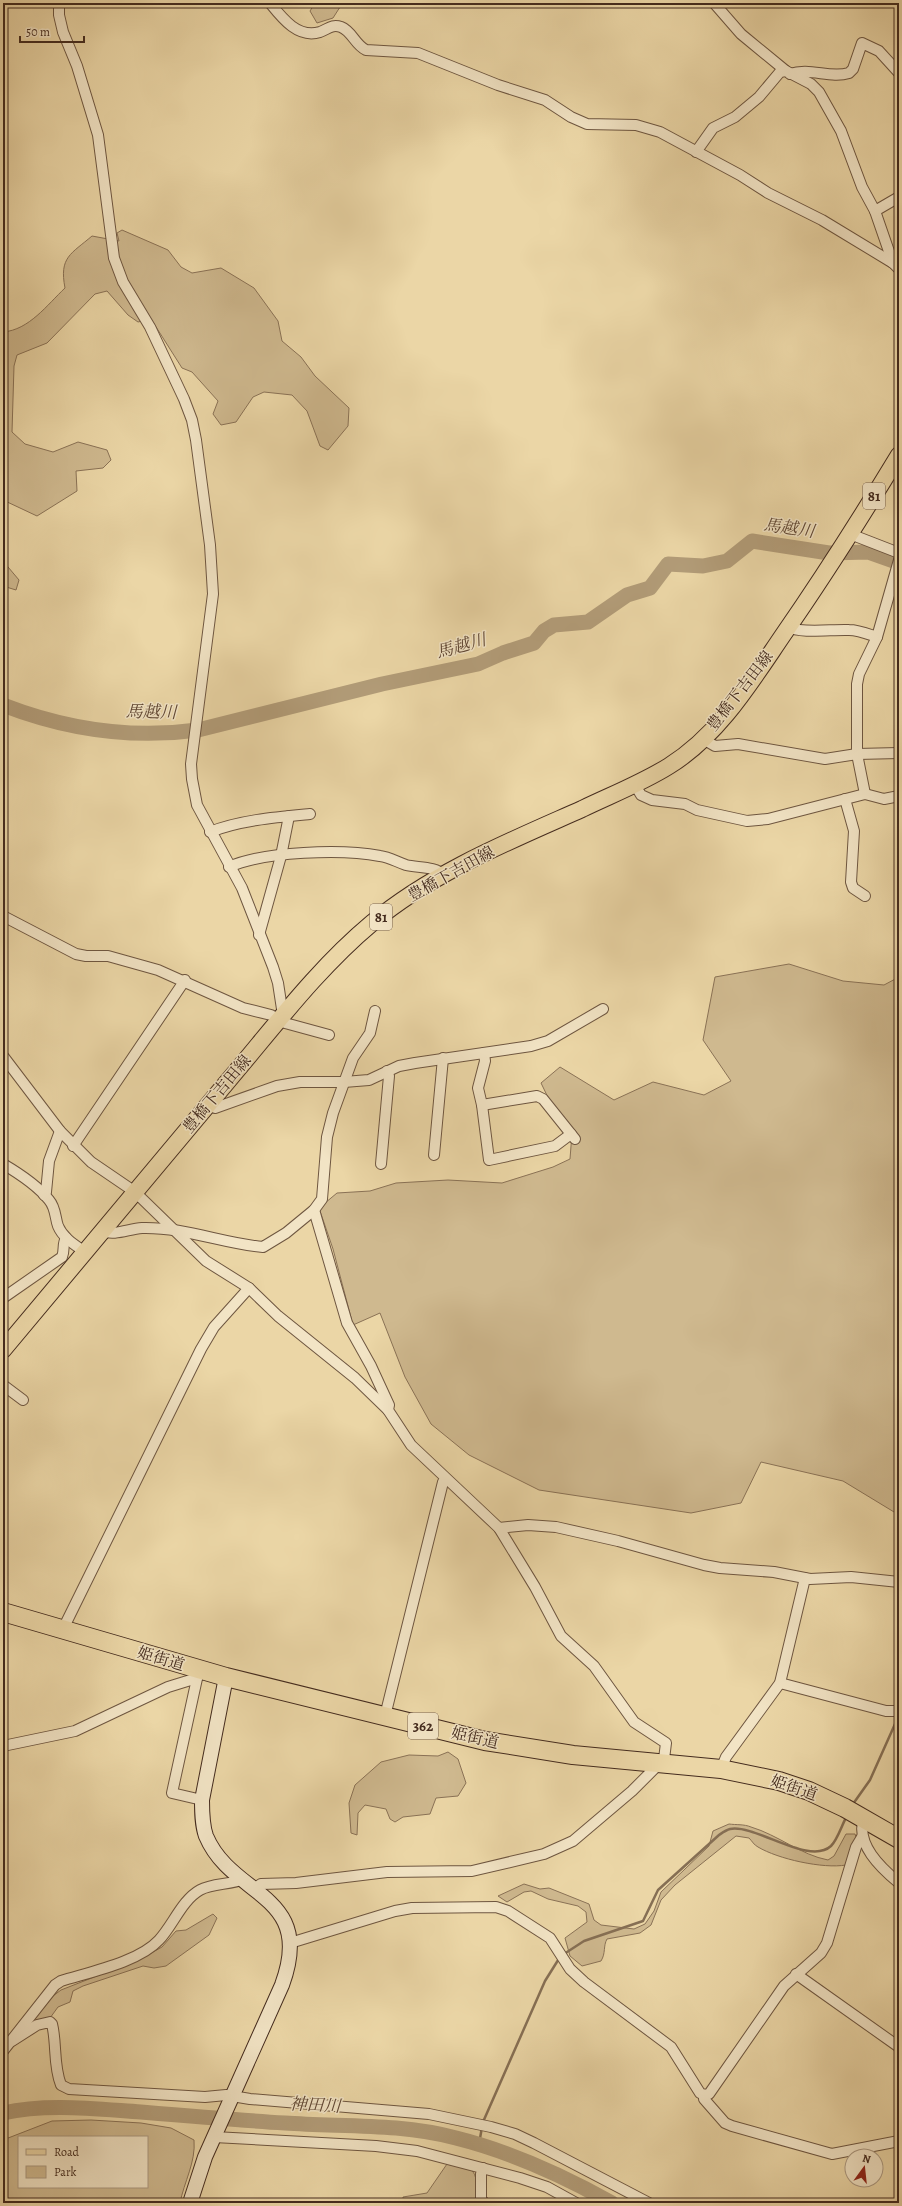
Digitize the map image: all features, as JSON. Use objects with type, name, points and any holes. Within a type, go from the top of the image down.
[{"type":"highway","name":"姫街道","points":[[3,1612],[63,1629],[198,1674],[226,1678],[485,1741],[525,1749],[721,1770],[779,1781],[809,1791],[855,1813],[899,1839]]},
{"type":"main road","name":"豊橋下吉田線","points":[[3,1350],[283,1016],[344,948],[375,921],[444,875],[530,832],[635,785],[670,766],[703,739],[735,703],[825,574],[899,455]]},
{"type":"street","points":[[59,3],[59,15],[63,32],[77,66],[98,136],[114,258],[123,282],[150,327],[184,399],[192,420],[210,545],[213,594],[194,738],[192,780],[196,805],[242,888],[259,935],[273,967],[278,983],[283,1016]]},
{"type":"street","points":[[270,3],[283,20],[301,31],[314,33],[331,26],[338,26],[345,29],[362,48],[366,50],[418,53],[498,85],[544,100],[580,122],[597,125],[636,125],[660,132],[740,175],[768,193],[822,220],[896,266]]},
{"type":"street","points":[[714,3],[741,34],[788,72],[811,84],[820,92],[841,131],[862,187],[875,211],[896,266]]},
{"type":"street","points":[[696,152],[713,128],[734,117],[759,97],[780,72],[805,71],[832,74],[849,73],[853,69],[862,43],[879,51],[899,73]]},
{"type":"street","points":[[875,211],[899,197]]},
{"type":"street","points":[[850,535],[899,553]]},
{"type":"street","points":[[865,794],[857,754],[857,684],[859,674],[877,637],[898,563]]},
{"type":"street","points":[[789,626],[800,631],[813,629],[848,630],[877,637]]},
{"type":"street","points":[[703,739],[709,744],[715,746],[738,744],[820,759],[832,759],[857,754],[899,753]]},
{"type":"street","points":[[635,785],[640,795],[652,800],[662,803],[679,802],[716,815],[747,822],[865,794],[884,799],[899,796]]},
{"type":"street","points":[[845,799],[854,831],[851,882],[853,888],[865,896]]},
{"type":"street","points":[[210,832],[289,816],[310,814]]},
{"type":"street","points":[[259,935],[281,856],[289,816]]},
{"type":"street","points":[[229,867],[267,857],[318,853],[378,855],[406,865],[436,871],[444,875]]},
{"type":"street","points":[[3,916],[76,954],[86,956],[108,956],[158,970],[185,980],[243,1008],[271,1015],[283,1016],[329,1035]]},
{"type":"street","points":[[74,1146],[185,980]]},
{"type":"street","points":[[208,1105],[215,1108],[266,1089],[300,1082],[344,1082],[369,1080],[398,1066],[443,1058],[531,1046],[548,1041],[603,1009]]},
{"type":"street","points":[[102,1231],[110,1234],[140,1228],[171,1228],[263,1247],[286,1233],[314,1210],[322,1199],[327,1137],[353,1058],[370,1033],[375,1010]]},
{"type":"street","points":[[482,1105],[537,1096],[544,1099],[573,1137],[554,1146],[489,1160],[482,1105],[478,1088],[485,1061],[484,1053]]},
{"type":"street","points":[[3,1056],[60,1131],[91,1162],[135,1192],[206,1261],[249,1288],[278,1316],[355,1378],[388,1410],[411,1445],[499,1528],[516,1554],[561,1636],[594,1666],[634,1722],[666,1743],[664,1759],[632,1792],[573,1841],[544,1854],[472,1871],[387,1872],[296,1883],[261,1884],[255,1888]]},
{"type":"street","points":[[434,1155],[443,1058]]},
{"type":"street","points":[[381,1164],[389,1076],[387,1071]]},
{"type":"street","points":[[44,1195],[46,1192],[50,1161],[60,1131]]},
{"type":"street","points":[[3,1164],[24,1176],[50,1201],[56,1213],[58,1226],[66,1238],[85,1252]]},
{"type":"street","points":[[314,1210],[347,1323],[371,1366],[389,1405],[388,1410]]},
{"type":"street","points":[[3,1298],[62,1256],[64,1252],[63,1242],[66,1238]]},
{"type":"street","points":[[63,1629],[201,1349],[214,1327],[249,1288]]},
{"type":"street","points":[[3,1385],[23,1400]]},
{"type":"street","points":[[385,1716],[443,1482],[447,1480]]},
{"type":"street","points":[[499,1528],[528,1525],[550,1526],[618,1541],[704,1565],[774,1572],[805,1578],[851,1577],[899,1582]]},
{"type":"street","points":[[721,1770],[726,1757],[780,1682],[805,1578]]},
{"type":"street","points":[[3,1746],[75,1731],[198,1674]]},
{"type":"street","points":[[198,1674],[172,1793],[202,1800]]},
{"type":"street","points":[[190,2203],[196,2180],[214,2136],[282,1985],[289,1960],[290,1943],[285,1921],[277,1909],[216,1853],[206,1835],[202,1819],[202,1800],[226,1678]]},
{"type":"street","points":[[780,1682],[886,1711],[899,1711]]},
{"type":"street","points":[[855,1813],[861,1826],[862,1837],[873,1856],[899,1883]]},
{"type":"street","points":[[704,2095],[709,2094],[784,1986],[796,1974],[821,1954],[827,1943],[856,1847],[862,1837]]},
{"type":"street","points":[[3,2051],[55,1985],[61,1981],[135,1957],[159,1941],[193,1895],[208,1887],[234,1883],[244,1879]]},
{"type":"street","points":[[290,1943],[395,1911],[412,1908],[462,1909],[487,1907],[508,1911],[550,1938],[570,1969],[584,1982],[671,2047],[700,2093],[704,2095],[704,2099],[725,2123],[824,2153],[832,2154],[899,2141]]},
{"type":"street","points":[[796,1974],[899,2047]]},
{"type":"street","points":[[12,2041],[37,2025],[50,2022],[52,2024],[56,2039],[56,2072],[61,2085],[68,2088],[250,2099],[429,2114],[481,2125],[515,2134],[649,2203]]},
{"type":"street","points":[[214,2136],[383,2147],[431,2154],[520,2178],[547,2188],[576,2203]]},
{"type":"street","points":[[481,2203],[481,2174],[483,2168]]},
{"type":"green space","points":[[315,3],[339,3],[340,7],[333,18],[317,23],[310,11]]},
{"type":"green space","points":[[122,230],[168,250],[181,267],[192,273],[221,268],[254,288],[278,321],[282,341],[301,357],[315,376],[349,408],[348,426],[328,450],[320,446],[307,411],[292,395],[264,392],[253,397],[236,422],[221,425],[213,414],[218,401],[192,372],[182,368],[151,319],[138,322],[128,315],[107,291],[95,294],[47,343],[17,355],[14,366],[12,432],[25,444],[53,452],[78,442],[107,450],[111,460],[103,468],[76,471],[77,491],[37,516],[3,500],[3,332],[21,327],[29,322],[65,288],[65,263],[68,257],[78,247],[92,236],[119,241],[117,233]]},
{"type":"green space","points":[[3,561],[19,580],[16,590],[3,586]]},
{"type":"green space","points":[[789,964],[843,981],[884,985],[899,977],[899,1515],[843,1481],[761,1462],[741,1503],[691,1513],[539,1490],[469,1455],[431,1424],[405,1377],[380,1313],[353,1325],[333,1249],[319,1208],[337,1193],[370,1191],[396,1183],[448,1180],[502,1183],[553,1167],[570,1159],[572,1133],[557,1116],[541,1083],[560,1067],[614,1100],[653,1082],[704,1095],[731,1081],[703,1040],[715,977]]},
{"type":"green space","points":[[448,1752],[458,1759],[466,1783],[458,1796],[436,1798],[430,1814],[403,1817],[395,1822],[390,1819],[386,1809],[365,1805],[358,1813],[357,1835],[351,1833],[349,1803],[355,1785],[381,1762],[409,1755],[438,1756]]},
{"type":"green space","points":[[729,1824],[746,1825],[771,1835],[808,1854],[828,1860],[834,1856],[846,1834],[855,1834],[857,1840],[846,1865],[825,1866],[801,1862],[777,1855],[757,1846],[749,1838],[736,1836],[675,1885],[661,1900],[651,1925],[640,1933],[607,1939],[601,1961],[582,1966],[570,1956],[565,1938],[587,1922],[586,1912],[578,1906],[548,1899],[531,1891],[524,1892],[507,1902],[498,1896],[524,1884],[540,1889],[549,1888],[589,1904],[594,1920],[601,1925],[634,1929],[645,1924],[654,1911],[661,1892],[709,1846],[713,1831]]},
{"type":"green space","points":[[213,1914],[217,1918],[209,1935],[166,1966],[154,1968],[143,1966],[83,1986],[73,1991],[70,2002],[58,2007],[50,2018],[31,2023],[53,1996],[61,1990],[140,1959],[162,1947],[176,1931],[186,1930]]},
{"type":"green space","points":[[91,2120],[141,2123],[171,2128],[194,2140],[194,2148],[192,2164],[180,2203],[3,2203],[3,2140],[52,2121]]},
{"type":"green space","points":[[447,2164],[471,2170],[474,2173],[477,2192],[488,2198],[492,2203],[403,2203],[403,2197],[427,2193]]},
{"type":"waterway","name":"馬越川","points":[[3,705],[50,720],[99,730],[148,733],[198,730],[382,684],[478,664],[503,653],[534,643],[544,631],[554,625],[588,622],[627,595],[650,588],[668,564],[703,566],[727,561],[752,541],[829,553],[868,552],[899,563]]},
{"type":"waterway","points":[[853,1804],[870,1780],[899,1715]]},
{"type":"waterway","points":[[564,1954],[584,1941],[643,1921],[658,1890],[719,1835],[727,1830],[741,1829],[754,1832],[796,1848],[810,1851],[821,1851],[831,1846],[838,1836],[847,1816]]},
{"type":"waterway","points":[[483,2122],[545,1981],[560,1957]]},
{"type":"waterway","name":"神田川","points":[[3,2113],[54,2107],[107,2109],[267,2122],[371,2126],[435,2133],[477,2144],[517,2157],[574,2183],[612,2203]]},
{"type":"waterway","points":[[479,2144],[482,2127]]}]
